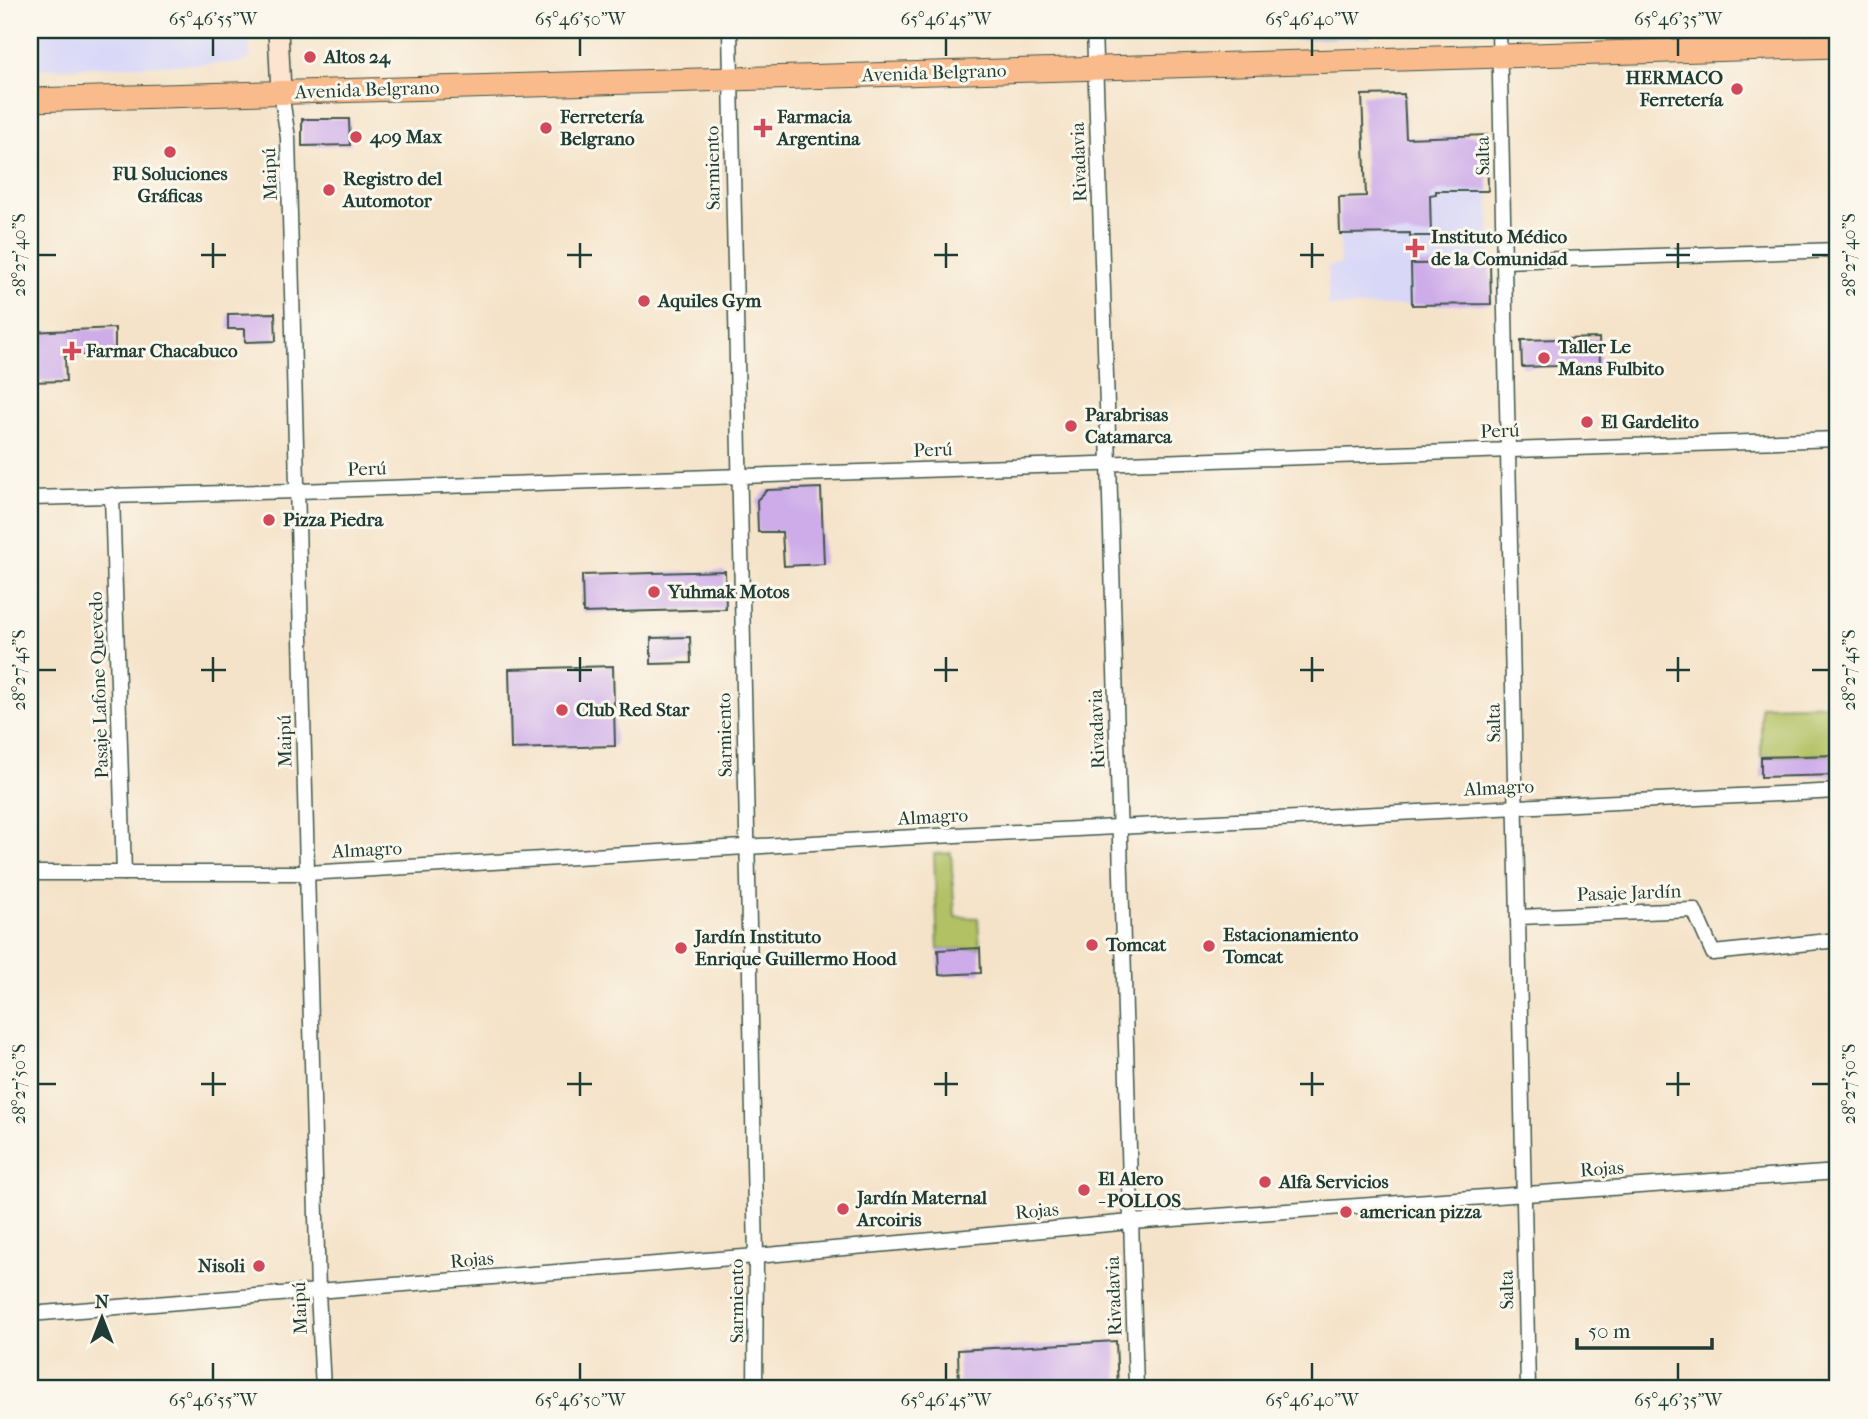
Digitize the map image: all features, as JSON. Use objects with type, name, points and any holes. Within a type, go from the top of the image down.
[{"type":"main road","points":[[278,30],[281,92]]},
{"type":"main road","name":"Avenida Belgrano","points":[[30,100],[1838,46]]},
{"type":"street","name":"Sarmiento","points":[[730,30],[756,1256],[755,1389]]},
{"type":"street","name":"Rivadavia","points":[[1094,30],[1136,1389]]},
{"type":"street","name":"Salta","points":[[1499,30],[1528,1389]]},
{"type":"street","name":"Maipú","points":[[281,92],[288,138],[318,1292],[323,1389]]},
{"type":"street","points":[[1504,261],[1838,250]]},
{"type":"street","name":"Perú","points":[[30,498],[1838,439]]},
{"type":"street","name":"Pasaje Lafone Quevedo","points":[[112,495],[124,873]]},
{"type":"street","name":"Almagro","points":[[30,873],[307,873],[896,838],[1838,791]]},
{"type":"street","name":"Pasaje Jardín","points":[[1518,917],[1694,910],[1713,953],[1838,940]]},
{"type":"street","name":"Rojas","points":[[30,1314],[756,1256],[1131,1222],[1838,1172]]},
{"type":"shaded area","points":[[30,30],[249,30],[250,58],[242,63],[30,69]]},
{"type":"shaded area","points":[[1283,30],[1371,30],[1371,37],[1283,40]]},
{"type":"shaded area","name":"Instituto Médico de la Comunidad","points":[[1488,161],[1491,304],[1328,307],[1328,266],[1340,265],[1339,197],[1366,196],[1365,165]]},
{"type":"green space","points":[[1838,704],[1838,755],[1761,757],[1761,706]]},
{"type":"green space","points":[[951,853],[955,917],[978,918],[980,948],[938,950],[934,854]]},
{"type":"building","points":[[1404,94],[1406,138],[1487,135],[1488,191],[1436,191],[1436,194],[1430,195],[1431,236],[1410,236],[1410,233],[1340,234],[1339,197],[1366,196],[1362,95]]},
{"type":"building","points":[[302,119],[349,119],[350,145],[302,146]]},
{"type":"building","points":[[1490,263],[1491,304],[1412,305],[1411,264]]},
{"type":"building","points":[[275,313],[276,341],[245,342],[245,329],[228,329],[228,314]]},
{"type":"building","name":"Farmar Chacabuco","points":[[115,328],[115,355],[65,356],[66,381],[30,382],[30,332]]},
{"type":"building","points":[[1599,338],[1600,365],[1522,367],[1521,340]]},
{"type":"building","points":[[821,488],[824,564],[784,566],[782,532],[758,532],[757,500],[767,490]]},
{"type":"building","name":"Yuhmak Motos","points":[[725,571],[726,609],[583,613],[582,575]]},
{"type":"building","points":[[690,637],[691,663],[651,664],[651,638]]},
{"type":"building","name":"Club Red Star","points":[[613,666],[615,746],[511,749],[509,669]]},
{"type":"building","points":[[1838,755],[1838,775],[1761,777],[1761,757]]},
{"type":"building","points":[[980,948],[981,973],[939,975],[938,950]]},
{"type":"building","points":[[1116,1341],[1118,1389],[959,1389],[958,1350]]},
{"type":"place","name":"Altos 24","points":[[310,57]]},
{"type":"place","name":"HERMACO Ferretería","points":[[1737,89]]},
{"type":"place","name":"Ferretería Belgrano","points":[[546,128]]},
{"type":"place","name":"Farmacia Argentina","points":[[763,128]]},
{"type":"place","name":"409 Max","points":[[356,137]]},
{"type":"place","name":"FU Soluciones Gráficas","points":[[170,152]]},
{"type":"place","name":"Registro del Automotor","points":[[329,190]]},
{"type":"place","name":"Instituto Médico de la Comunidad","points":[[1415,248]]},
{"type":"place","name":"Aquiles Gym","points":[[644,301]]},
{"type":"place","name":"Farmar Chacabuco","points":[[72,351]]},
{"type":"place","name":"Taller Le Mans Fulbito","points":[[1544,358]]},
{"type":"place","name":"El Gardelito","points":[[1587,422]]},
{"type":"place","name":"Parabrisas Catamarca","points":[[1071,426]]},
{"type":"place","name":"Pizza Piedra","points":[[269,520]]},
{"type":"place","name":"Yuhmak Motos","points":[[654,592]]},
{"type":"place","name":"Club Red Star","points":[[562,710]]},
{"type":"place","name":"Tomcat","points":[[1092,945]]},
{"type":"place","name":"Estacionamiento Tomcat","points":[[1209,946]]},
{"type":"place","name":"Jardín Instituto Enrique Guillermo Hood","points":[[681,948]]},
{"type":"place","name":"Alfa Servicios","points":[[1265,1182]]},
{"type":"place","name":"El Alero - POLLOS","points":[[1084,1190]]},
{"type":"place","name":"Jardín Maternal Arcoiris","points":[[843,1209]]},
{"type":"place","name":"american pizza","points":[[1346,1212]]},
{"type":"place","name":"Nisoli","points":[[259,1266]]}]
